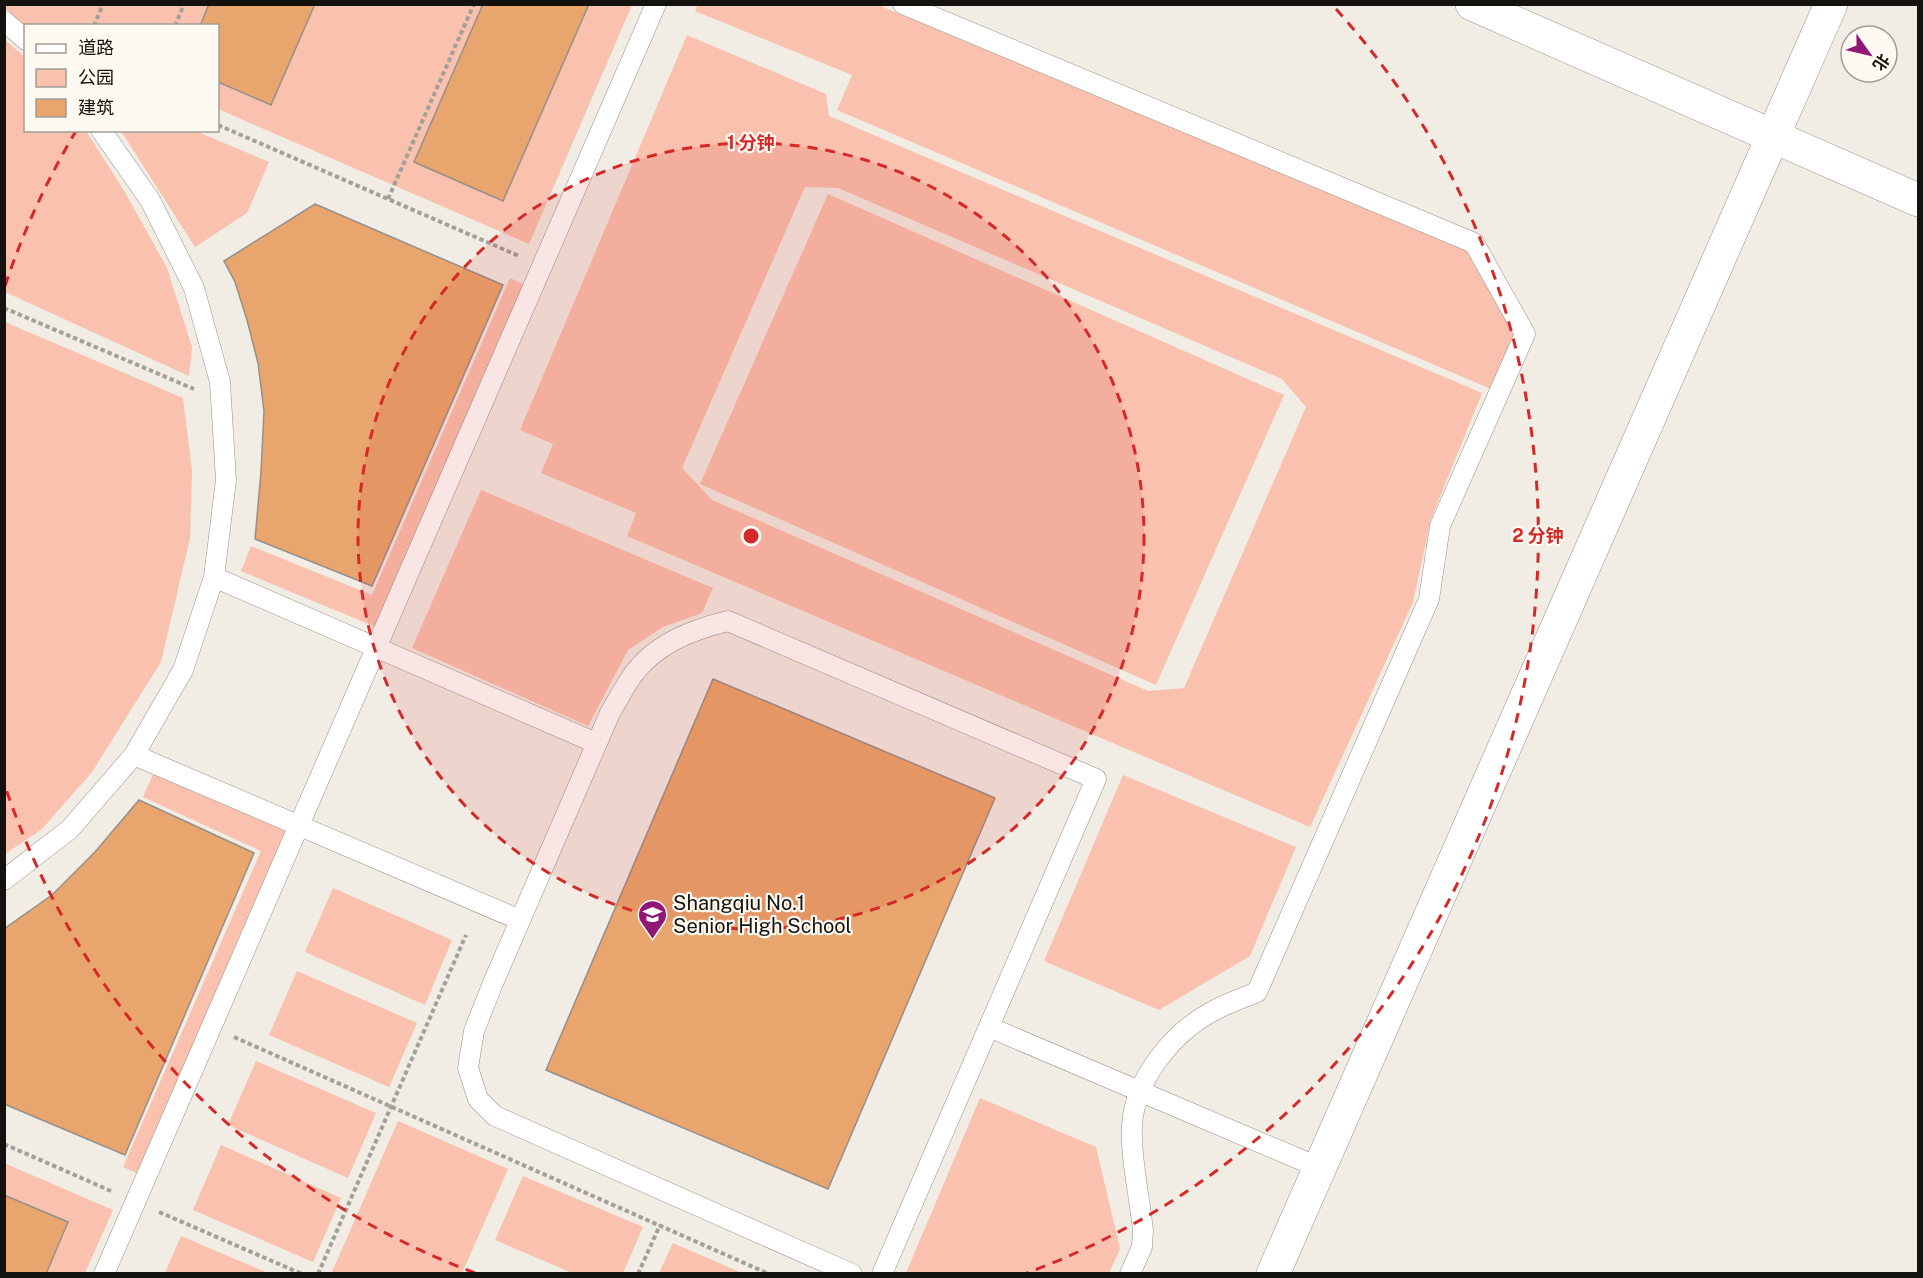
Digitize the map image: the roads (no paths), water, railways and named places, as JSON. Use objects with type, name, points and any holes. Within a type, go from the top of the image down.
[{"type":"street","points":[[1472,4],[1918,200]]},
{"type":"street","points":[[1273,1274],[1831,4]]},
{"type":"lane","points":[[104,1274],[656,4]]},
{"type":"lane","points":[[903,4],[1474,243],[1525,334],[1440,526],[1429,599],[1257,992],[1214,1010],[1185,1031],[1155,1064],[1139,1091],[1132,1125],[1143,1231],[1142,1246],[1130,1274]]},
{"type":"lane","points":[[4,21],[24,38]]},
{"type":"lane","points":[[4,880],[70,829],[134,755],[183,670],[214,577],[226,480],[220,382],[194,288],[150,200],[102,132]]},
{"type":"lane","points":[[214,577],[596,743]]},
{"type":"lane","points":[[852,1274],[495,1116],[478,1099],[468,1068],[474,1031],[610,713],[633,674],[664,645],[698,628],[728,621],[1096,779],[882,1274]]},
{"type":"lane","points":[[134,755],[520,920]]},
{"type":"lane","points":[[989,1027],[1320,1168]]},
{"type":"place","name":"Shangqiu No.1 Senior High School","points":[[652,940]]}]
